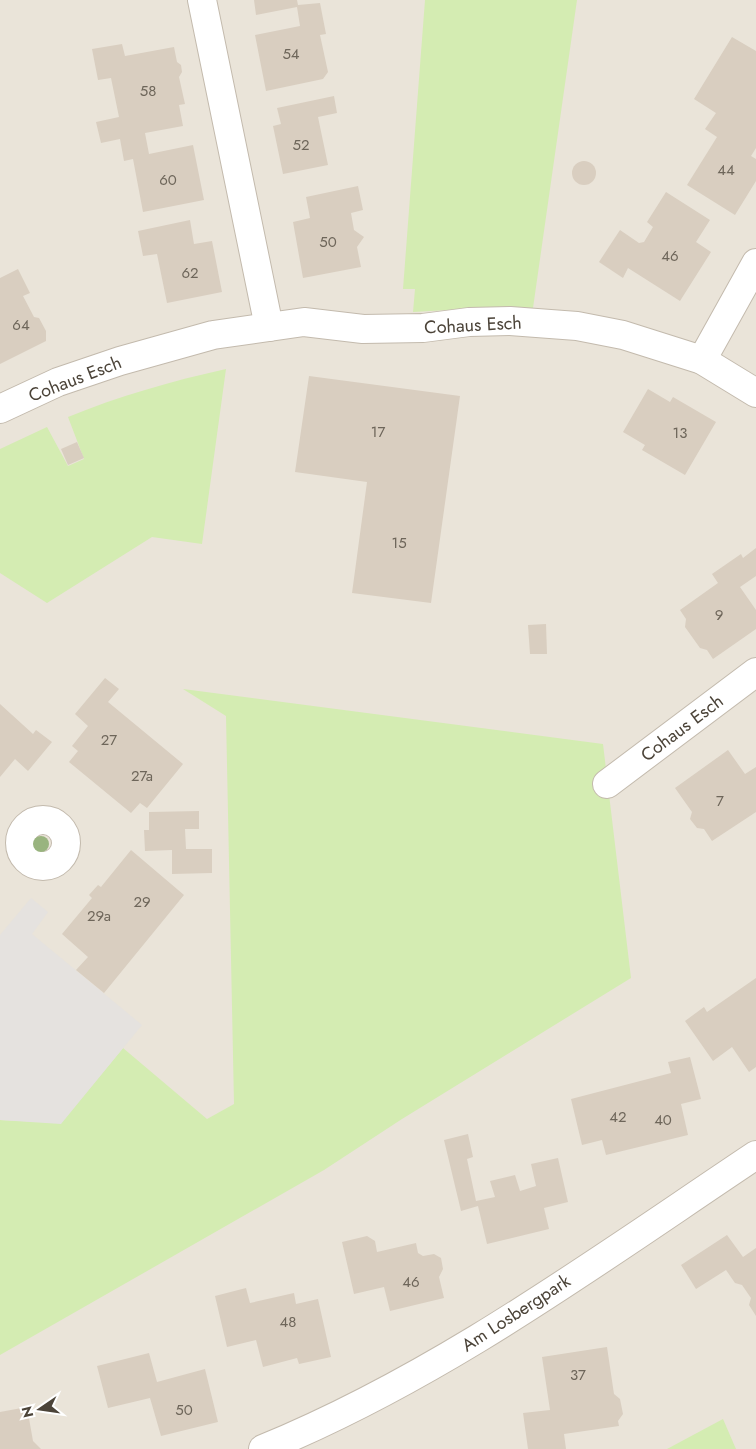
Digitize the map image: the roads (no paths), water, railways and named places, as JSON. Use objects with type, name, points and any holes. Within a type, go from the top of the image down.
[{"type":"street","points":[[202,0],[269,327]]},
{"type":"street","points":[[702,360],[756,263]]},
{"type":"street","name":"Cohaus Esch","points":[[0,409],[58,382],[120,361],[213,335],[304,322],[363,329],[510,321],[577,326],[614,334],[702,360],[756,393]]},
{"type":"street","name":"Cohaus Esch","points":[[607,784],[756,672]]},
{"type":"street","name":"Am Losbergpark","points":[[263,1449],[319,1426],[490,1332],[756,1155]]}]
